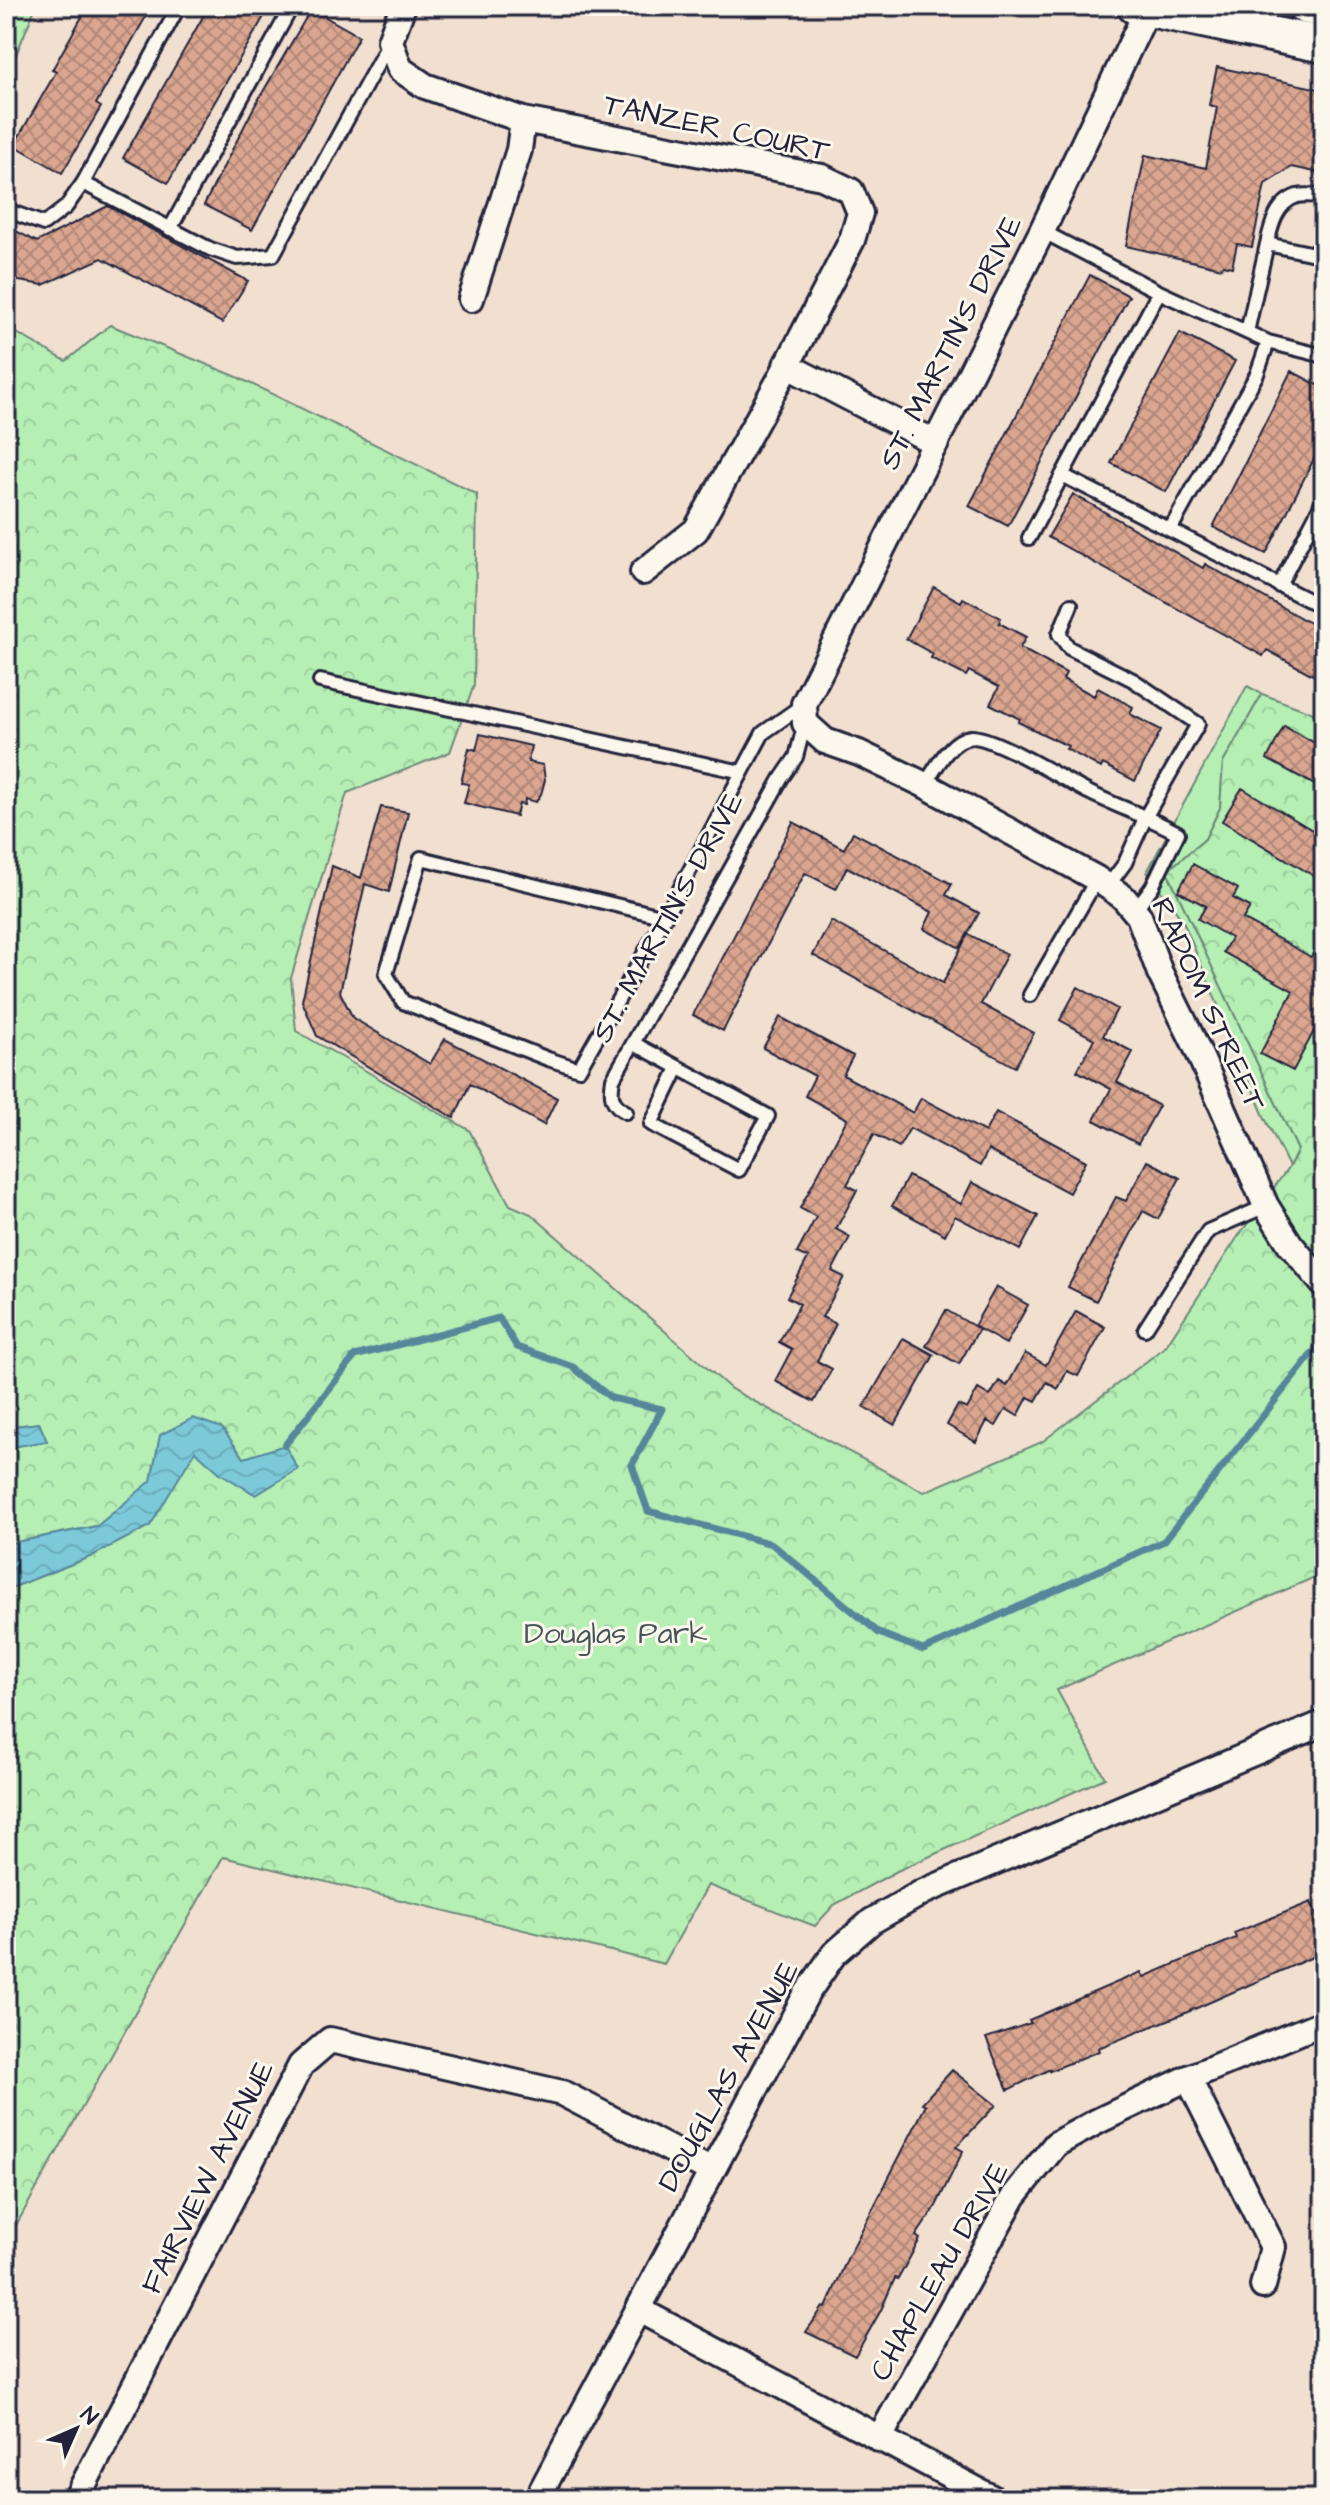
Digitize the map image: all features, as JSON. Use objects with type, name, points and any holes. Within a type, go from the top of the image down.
[{"type":"main road","points":[[1305,6],[1324,10]]},
{"type":"main road","points":[[1144,7],[1324,45]]},
{"type":"street","points":[[390,41],[403,6]]},
{"type":"street","name":"ST. MARTIN'S DRIVE","points":[[805,714],[1042,231],[1144,7]]},
{"type":"street","name":"TANZER COURT","points":[[390,41],[400,69],[425,86],[523,120],[822,177],[851,191],[860,213],[852,240],[696,530],[643,572]]},
{"type":"street","points":[[471,299],[519,150],[523,120]]},
{"type":"street","points":[[786,365],[936,443]]},
{"type":"street","name":"RADOM STREET","points":[[805,714],[825,741],[859,753],[925,785],[1102,882],[1123,897],[1139,916],[1160,973],[1266,1206],[1290,1244],[1324,1285]]},
{"type":"street","name":"DOUGLAS AVENUE","points":[[537,2499],[710,2170],[807,1993],[834,1954],[872,1921],[923,1892],[1324,1723]]},
{"type":"street","name":"CHAPLEAU DRIVE","points":[[879,2439],[1014,2196],[1056,2144],[1188,2078],[1324,2022]]},
{"type":"street","name":"FAIRVIEW AVENUE","points":[[76,2499],[301,2065],[330,2040],[562,2093],[710,2170]]},
{"type":"street","points":[[1188,2078],[1273,2247],[1263,2286]]},
{"type":"street","points":[[639,2310],[994,2499]]},
{"type":"lane","points":[[6,210],[44,224],[66,207],[83,183],[179,6]]},
{"type":"lane","points":[[170,229],[292,6]]},
{"type":"lane","points":[[83,183],[210,249],[237,258],[273,255],[390,41]]},
{"type":"lane","points":[[1247,332],[1271,223],[1281,208],[1298,196],[1324,196]]},
{"type":"lane","points":[[1042,231],[1159,292],[1268,342],[1324,356]]},
{"type":"lane","points":[[1267,244],[1324,256]]},
{"type":"lane","points":[[1029,538],[1159,292]]},
{"type":"lane","points":[[1170,530],[1257,374],[1268,342]]},
{"type":"lane","points":[[1062,475],[1324,608]]},
{"type":"lane","points":[[1279,586],[1324,499]]},
{"type":"lane","points":[[1030,995],[1102,882],[1125,863],[1146,816],[1198,724],[1133,680],[1069,648],[1059,634],[1071,605]]},
{"type":"lane","points":[[320,681],[742,772]]},
{"type":"lane","name":"ST. MARTIN'S DRIVE","points":[[665,917],[421,858],[386,974],[403,1002],[579,1069],[665,917],[763,733],[805,714]]},
{"type":"lane","name":"ST. MARTIN'S DRIVE","points":[[626,1112],[616,1106],[610,1093],[613,1079],[796,757],[805,714]]},
{"type":"lane","points":[[925,785],[940,762],[961,740],[973,737],[994,743],[1091,794],[1146,816],[1178,833],[1152,887],[1134,911]]},
{"type":"lane","points":[[633,1043],[768,1116],[739,1170],[651,1124],[678,1068]]},
{"type":"lane","points":[[1145,1329],[1208,1231],[1266,1206]]},
{"type":"green space","points":[[6,6],[36,6],[6,79]]},
{"type":"green space","name":"Douglas Park","points":[[110,325],[235,376],[477,494],[474,685],[450,752],[347,793],[291,978],[296,1031],[469,1130],[510,1205],[531,1214],[731,1389],[924,1492],[1042,1442],[1165,1347],[1298,1150],[1167,871],[1205,839],[1220,808],[1223,763],[1262,694],[1324,717],[1324,1573],[1057,1690],[1105,1778],[897,1871],[834,1905],[815,1926],[708,1885],[664,1964],[223,1857],[6,2243],[6,1590],[92,1556],[96,1526],[6,1544],[6,1448],[46,1440],[39,1423],[6,1427],[6,327],[66,361]]},
{"type":"green space","points":[[1247,686],[1262,694],[1223,763],[1220,808],[1205,839],[1167,871],[1298,1150],[1289,1167],[1263,1114],[1183,921],[1147,872]]},
{"type":"water","points":[[193,1418],[222,1428],[244,1458],[285,1445],[298,1469],[256,1495],[220,1473],[195,1451],[150,1526],[92,1556],[6,1590],[6,1544],[97,1526],[151,1481],[160,1435]]},
{"type":"water","points":[[39,1423],[47,1441],[6,1448],[6,1427]]},
{"type":"building","points":[[88,6],[152,6],[96,104],[101,107],[62,173],[14,145],[56,72],[52,70]]},
{"type":"building","points":[[209,6],[270,6],[168,183],[123,158]]},
{"type":"building","points":[[311,9],[359,36],[252,230],[204,205],[253,109]]},
{"type":"building","points":[[1217,67],[1324,90],[1324,174],[1292,167],[1265,184],[1252,247],[1237,244],[1232,267],[1223,265],[1222,268],[1126,246],[1145,155],[1206,168],[1217,107],[1209,105]]},
{"type":"building","points":[[108,206],[248,281],[222,323],[102,258],[43,285],[19,281],[6,274],[6,226],[37,242]]},
{"type":"building","points":[[1090,275],[1129,296],[1008,526],[969,506]]},
{"type":"building","points":[[1180,333],[1235,361],[1166,492],[1111,463]]},
{"type":"building","points":[[1291,371],[1324,388],[1324,439],[1266,554],[1213,527]]},
{"type":"building","points":[[1073,494],[1203,568],[1205,564],[1324,631],[1324,681],[1267,650],[1263,656],[1048,537]]},
{"type":"building","points":[[934,587],[1001,618],[999,623],[1026,637],[1020,648],[1066,673],[1063,679],[1094,696],[1098,688],[1133,707],[1130,714],[1161,730],[1135,781],[1103,764],[1101,768],[1066,749],[1068,746],[1018,722],[1020,719],[990,704],[999,687],[969,671],[966,676],[931,658],[933,654],[906,639]]},
{"type":"building","points":[[1284,726],[1324,748],[1324,790],[1267,759]]},
{"type":"building","points":[[480,734],[531,746],[528,762],[543,765],[545,780],[541,794],[536,802],[525,799],[524,805],[519,804],[516,816],[464,803],[469,784],[461,783],[469,748],[476,750]]},
{"type":"building","points":[[1242,788],[1324,837],[1324,882],[1222,821]]},
{"type":"building","points":[[381,807],[408,812],[389,892],[365,884],[340,992],[353,1018],[430,1064],[445,1039],[557,1098],[544,1125],[470,1084],[454,1118],[317,1036],[302,1001],[332,866],[361,878]]},
{"type":"building","points":[[793,822],[844,849],[853,832],[952,884],[946,895],[979,913],[960,948],[924,929],[932,912],[847,867],[836,889],[805,873],[723,1031],[693,1015]]},
{"type":"building","points":[[1193,864],[1238,889],[1233,898],[1250,907],[1243,919],[1311,957],[1324,933],[1324,1012],[1293,1071],[1260,1054],[1293,991],[1223,952],[1231,938],[1198,919],[1206,906],[1178,891]]},
{"type":"building","points":[[831,921],[943,983],[968,934],[1007,954],[981,1004],[1034,1033],[1015,1067],[813,955]]},
{"type":"building","points":[[1078,987],[1117,1009],[1103,1036],[1133,1052],[1117,1082],[1159,1106],[1138,1144],[1094,1120],[1111,1089],[1077,1071],[1094,1039],[1060,1020]]},
{"type":"building","points":[[780,1017],[853,1056],[843,1075],[913,1113],[921,1098],[985,1132],[996,1112],[1086,1161],[1069,1193],[988,1150],[980,1166],[910,1128],[899,1147],[874,1134],[847,1185],[857,1190],[836,1229],[850,1237],[832,1271],[844,1277],[822,1317],[836,1324],[817,1361],[832,1369],[814,1402],[775,1381],[792,1349],[779,1342],[800,1304],[787,1297],[808,1258],[797,1253],[816,1217],[800,1208],[847,1119],[805,1096],[815,1076],[763,1048]]},
{"type":"building","points":[[1147,1161],[1180,1178],[1158,1219],[1143,1211],[1096,1301],[1068,1287],[1116,1197],[1126,1201]]},
{"type":"building","points":[[908,1176],[961,1204],[972,1182],[1038,1216],[1020,1250],[955,1216],[945,1235],[892,1206]]},
{"type":"building","points":[[996,1287],[1028,1305],[1006,1344],[974,1326]]},
{"type":"building","points":[[946,1310],[979,1329],[959,1364],[926,1346]]},
{"type":"building","points":[[1076,1311],[1105,1327],[1078,1376],[1067,1371],[1058,1389],[1047,1382],[1036,1401],[1028,1397],[1018,1416],[1006,1409],[996,1426],[987,1421],[976,1442],[947,1425],[958,1405],[967,1409],[978,1389],[990,1396],[999,1381],[1007,1386],[1025,1353],[1046,1365]]},
{"type":"building","points":[[903,1338],[934,1355],[895,1425],[864,1407]]},
{"type":"building","points":[[1311,1902],[1324,1931],[1324,1952],[1098,2048],[1099,2051],[1050,2069],[1008,2090],[986,2038],[1031,2023],[1029,2020],[1141,1972],[1144,1977],[1236,1938],[1234,1933]]},
{"type":"building","points":[[952,2070],[996,2105],[956,2147],[963,2151],[936,2206],[916,2236],[920,2239],[898,2279],[895,2278],[855,2356],[806,2332],[823,2307],[826,2308],[848,2257],[926,2105],[922,2103]]},
{"type":"waterway","points":[[285,1445],[355,1356],[499,1318],[517,1347],[573,1367],[611,1398],[662,1409],[632,1465],[648,1511],[772,1544],[879,1633],[923,1650],[1164,1541],[1323,1340]]}]
